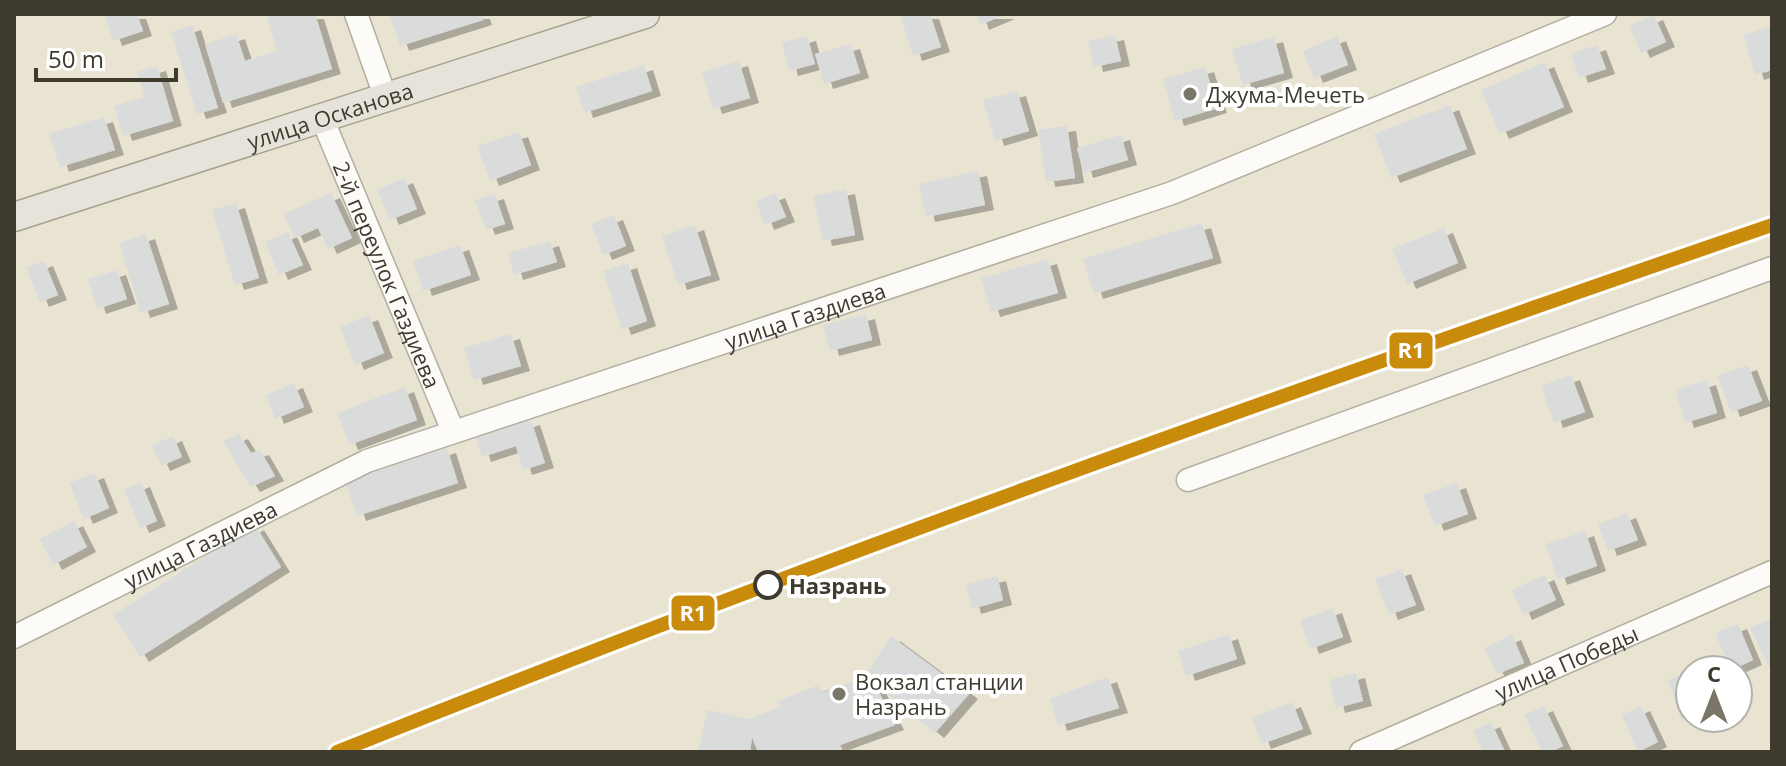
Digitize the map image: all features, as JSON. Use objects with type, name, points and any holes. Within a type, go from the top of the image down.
[{"type":"main road","name":"улица Осканова","points":[[14,217],[645,14]]},
{"type":"street","points":[[356,14],[385,96]]},
{"type":"street","name":"улица Газдиева","points":[[14,637],[367,461],[1172,193],[1605,14]]},
{"type":"street","name":"2-й переулок Газдиева","points":[[321,116],[453,431]]},
{"type":"street","points":[[1188,480],[1772,268]]},
{"type":"street","name":"улица Победы","points":[[1361,752],[1772,572]]},
{"type":"building","points":[[104,14],[137,14],[143,31],[113,41]]},
{"type":"building","points":[[266,14],[315,14],[332,69],[223,103],[205,44],[236,34],[245,61],[277,51]]},
{"type":"building","points":[[389,14],[481,14],[483,20],[400,46]]},
{"type":"building","points":[[900,14],[930,14],[941,47],[913,56]]},
{"type":"building","points":[[976,14],[1006,14],[980,25]]},
{"type":"building","points":[[1654,15],[1666,42],[1641,53],[1629,26]]},
{"type":"building","points":[[192,25],[218,108],[197,114],[171,32]]},
{"type":"building","points":[[1772,26],[1772,70],[1755,75],[1743,35]]},
{"type":"building","points":[[1115,35],[1121,61],[1094,67],[1088,41]]},
{"type":"building","points":[[807,36],[815,64],[789,71],[782,43]]},
{"type":"building","points":[[1337,36],[1348,65],[1314,78],[1303,51]]},
{"type":"building","points":[[1274,37],[1284,73],[1243,85],[1232,49]]},
{"type":"building","points":[[851,44],[860,73],[824,84],[815,54]]},
{"type":"building","points":[[1597,45],[1606,69],[1579,78],[1571,54]]},
{"type":"building","points":[[739,61],[750,98],[713,109],[702,72]]},
{"type":"building","points":[[1545,62],[1564,107],[1500,134],[1481,90]]},
{"type":"building","points":[[644,65],[652,91],[584,113],[576,87]]},
{"type":"building","points":[[157,66],[173,121],[123,136],[114,106],[144,97],[137,72]]},
{"type":"building","name":"Джума-Мечеть","points":[[1205,67],[1218,108],[1175,121],[1163,79]]},
{"type":"building","points":[[1017,91],[1029,131],[995,141],[983,100]]},
{"type":"building","points":[[1450,105],[1467,149],[1391,178],[1374,134]]},
{"type":"building","points":[[104,117],[115,150],[60,167],[49,134]]},
{"type":"building","points":[[1067,126],[1075,178],[1046,182],[1038,130]]},
{"type":"building","points":[[519,132],[531,165],[490,181],[477,146]]},
{"type":"building","points":[[1121,135],[1128,160],[1084,173],[1077,148]]},
{"type":"building","points":[[978,171],[985,205],[926,217],[919,184]]},
{"type":"building","points":[[404,178],[417,209],[390,220],[377,190]]},
{"type":"building","points":[[846,189],[855,235],[823,241],[813,196]]},
{"type":"building","points":[[331,193],[352,238],[328,249],[318,228],[295,238],[283,214]]},
{"type":"building","points":[[776,193],[786,217],[765,225],[756,201]]},
{"type":"building","points":[[495,194],[505,224],[486,230],[475,200]]},
{"type":"building","points":[[236,203],[259,278],[235,285],[212,210]]},
{"type":"building","points":[[614,215],[626,246],[603,255],[591,224]]},
{"type":"building","points":[[1202,223],[1213,258],[1094,294],[1083,259]]},
{"type":"building","points":[[695,225],[711,275],[678,285],[662,236]]},
{"type":"building","points":[[1444,228],[1458,263],[1407,284],[1392,249]]},
{"type":"building","points":[[288,232],[303,265],[279,275],[265,242]]},
{"type":"building","points":[[146,234],[169,304],[141,313],[119,243]]},
{"type":"building","points":[[550,241],[557,262],[514,275],[508,253]]},
{"type":"building","points":[[460,245],[471,275],[423,291],[413,261]]},
{"type":"building","points":[[1048,259],[1058,293],[991,312],[981,278]]},
{"type":"building","points":[[44,261],[58,295],[40,302],[26,268]]},
{"type":"building","points":[[628,263],[647,321],[622,330],[603,271]]},
{"type":"building","points":[[117,270],[127,299],[97,309],[88,279]]},
{"type":"building","points":[[866,314],[872,340],[830,351],[823,325]]},
{"type":"building","points":[[369,315],[384,353],[355,365],[340,327]]},
{"type":"building","points":[[511,334],[521,366],[474,380],[464,348]]},
{"type":"building","points":[[1748,365],[1762,401],[1731,412],[1717,376]]},
{"type":"building","points":[[1571,375],[1585,412],[1554,423],[1541,386]]},
{"type":"building","points":[[1707,380],[1717,413],[1685,423],[1675,390]]},
{"type":"building","points":[[294,383],[304,407],[275,419],[266,395]]},
{"type":"building","points":[[405,387],[417,420],[349,445],[337,413]]},
{"type":"building","points":[[531,420],[545,463],[523,470],[516,446],[482,457],[476,438]]},
{"type":"building","points":[[239,434],[251,453],[260,450],[275,476],[251,487],[223,441]]},
{"type":"building","points":[[173,436],[182,457],[161,466],[152,445]]},
{"type":"building","points":[[447,448],[458,483],[357,516],[345,481]]},
{"type":"building","points":[[95,473],[109,508],[84,519],[69,483]]},
{"type":"building","points":[[141,482],[157,521],[140,528],[124,489]]},
{"type":"building","points":[[1457,483],[1468,514],[1435,526],[1423,495]]},
{"type":"building","points":[[1627,513],[1638,540],[1608,551],[1598,524]]},
{"type":"building","points":[[74,521],[87,547],[53,565],[40,539]]},
{"type":"building","points":[[255,525],[281,567],[140,657],[113,615]]},
{"type":"building","points":[[1585,531],[1597,566],[1558,580],[1546,544]]},
{"type":"building","points":[[1402,569],[1416,605],[1389,615],[1375,579]]},
{"type":"building","points":[[1545,575],[1556,600],[1523,615],[1512,590]]},
{"type":"building","points":[[997,576],[1003,600],[972,609],[966,584]]},
{"type":"building","points":[[1333,608],[1343,637],[1310,649],[1300,620]]},
{"type":"building","points":[[1772,618],[1772,674],[1750,628]]},
{"type":"building","points":[[1738,624],[1750,654],[1724,654],[1715,633]]},
{"type":"building","points":[[1229,634],[1237,659],[1186,676],[1178,651]]},
{"type":"building","points":[[1512,635],[1524,663],[1497,674],[1484,648]]},
{"type":"building","name":"Вокзал станции Назрань","points":[[891,636],[969,694],[935,733],[875,684],[895,725],[840,745],[843,752],[758,752],[752,737],[750,752],[698,752],[707,710],[749,719],[780,707],[778,701],[819,685],[822,693],[864,677]]},
{"type":"building","points":[[1356,673],[1363,701],[1336,708],[1329,680]]},
{"type":"building","points":[[1108,677],[1119,708],[1058,726],[1050,699]]},
{"type":"building","points":[[1674,678],[1674,698],[1668,680]]},
{"type":"building","points":[[1292,702],[1303,729],[1262,744],[1252,718]]},
{"type":"building","points":[[1544,706],[1563,746],[1551,752],[1542,752],[1524,715]]},
{"type":"building","points":[[1641,706],[1658,742],[1638,752],[1622,715]]},
{"type":"building","points":[[1491,722],[1505,752],[1483,752],[1473,731]]},
{"type":"transit line","name":"R1","points":[[337,752],[693,613],[1051,480],[1772,225]]},
{"type":"place","name":"Джума-Мечеть","points":[[1190,94]]},
{"type":"place","name":"Назрань","points":[[768,585]]},
{"type":"place","name":"Вокзал станции Назрань","points":[[839,694]]}]
